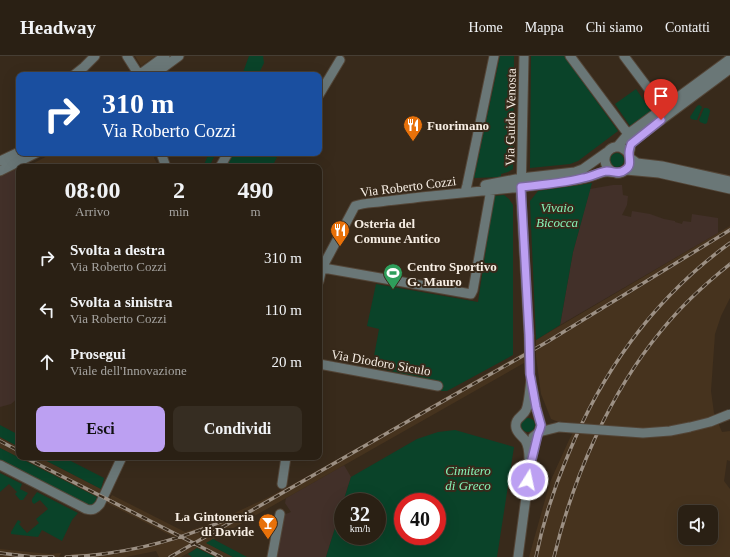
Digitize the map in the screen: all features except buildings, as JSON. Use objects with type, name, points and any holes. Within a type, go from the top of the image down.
[{"type":"street","points":[[78,72],[95,56]]},
{"type":"street","points":[[127,56],[137,72]]},
{"type":"street","points":[[143,72],[165,56]]},
{"type":"street","points":[[157,72],[179,56]]},
{"type":"street","points":[[465,192],[494,56]]},
{"type":"street","name":"Via Guido Venosta","points":[[524,56],[521,183],[531,376]]},
{"type":"street","points":[[570,56],[628,134]]},
{"type":"street","points":[[624,56],[665,112]]},
{"type":"street","points":[[626,170],[630,164],[631,144],[665,112],[730,59]]},
{"type":"street","points":[[322,90],[340,60]]},
{"type":"street","points":[[665,112],[730,69]]},
{"type":"street","name":"Via Roberto Cozzi","points":[[584,174],[628,134],[665,112]]},
{"type":"street","points":[[611,171],[604,160],[605,155],[613,149],[624,149],[637,163],[662,166],[730,181]]},
{"type":"street","points":[[0,161],[16,153]]},
{"type":"street","points":[[0,171],[30,156]]},
{"type":"street","name":"Via Roberto Cozzi","points":[[322,264],[355,206],[367,203],[465,192],[490,187],[606,171],[618,173],[626,170],[659,173],[730,189]]},
{"type":"street","points":[[322,266],[471,294],[473,290],[490,187]]},
{"type":"street","name":"Via Diodoro Siculo","points":[[322,365],[438,386]]},
{"type":"street","points":[[524,414],[527,406],[531,376]]},
{"type":"street","points":[[518,557],[530,467],[538,433],[541,428],[531,376]]},
{"type":"street","points":[[530,467],[528,447],[526,441],[517,430],[516,423],[519,417],[524,414],[533,414],[540,420],[553,427],[643,433],[670,431],[697,426],[730,414]]},
{"type":"street","points":[[522,436],[531,438],[538,433],[553,427]]},
{"type":"street","points":[[0,466],[86,509],[92,510],[100,504],[121,460]]},
{"type":"street","points":[[282,484],[286,460]]},
{"type":"street","points":[[272,557],[280,514]]},
{"type":"shaded area","points":[[135,56],[155,56],[141,66]]},
{"type":"shaded area","points":[[47,156],[154,156],[157,164],[35,164],[34,163]]},
{"type":"shaded area","points":[[16,169],[16,400],[11,404],[0,407],[0,177]]},
{"type":"shaded area","points":[[622,185],[623,195],[628,196],[627,205],[622,215],[631,217],[632,211],[650,214],[682,224],[683,221],[691,222],[692,214],[718,218],[718,233],[560,325],[573,252],[590,189]]},
{"type":"shaded area","points":[[730,226],[730,298],[721,316],[715,334],[711,391],[714,413],[722,432],[730,431],[730,461],[727,460],[724,481],[730,489],[730,557],[529,557],[550,482],[578,423],[556,421],[551,419],[541,394],[536,357],[536,340]]},
{"type":"shaded area","points":[[524,352],[524,363],[207,543],[233,557],[215,557],[197,548],[181,557],[159,557],[156,551],[126,557],[69,557],[71,554],[95,553],[137,547],[174,537],[107,503],[112,495],[185,532],[213,523],[271,496],[315,472]]},
{"type":"shaded area","points":[[0,437],[16,445],[16,456],[0,448]]},
{"type":"shaded area","points":[[24,460],[45,460],[101,489],[97,497]]},
{"type":"shaded area","points":[[344,465],[351,477],[346,493],[334,493],[334,531],[326,557],[276,557],[283,515],[291,512],[285,503],[286,498]]},
{"type":"shaded area","points":[[0,549],[49,554],[61,553],[59,557],[0,557]]},
{"type":"green space","points":[[249,56],[263,56],[264,63],[260,72],[243,72]]},
{"type":"green space","points":[[500,56],[514,56],[513,169],[501,174],[501,177],[474,178]]},
{"type":"green space","points":[[531,56],[564,56],[618,131],[578,161],[570,164],[530,168]]},
{"type":"green space","points":[[636,89],[651,111],[630,126],[615,104]]},
{"type":"green space","points":[[699,105],[702,107],[697,120],[691,119],[690,117]]},
{"type":"green space","points":[[704,108],[709,109],[710,111],[707,123],[705,124],[699,120]]},
{"type":"green space","points":[[614,153],[620,153],[624,157],[624,163],[620,167],[614,167],[610,163],[610,157]]},
{"type":"green space","points":[[208,156],[214,156],[210,164],[204,164]]},
{"type":"green space","points":[[228,156],[278,156],[274,164],[224,164]]},
{"type":"green space","name":"Vivaio Bicocca","points":[[592,183],[573,252],[560,325],[536,340],[530,201],[538,191]]},
{"type":"green space","name":"Centro Sportivo G. Mauro","points":[[504,195],[513,205],[513,355],[447,391],[440,391],[442,382],[372,367],[379,329],[367,326],[376,284],[478,302],[494,196]]},
{"type":"green space","points":[[525,418],[531,418],[535,422],[535,428],[531,432],[525,432],[521,428],[521,422]]},
{"type":"green space","points":[[0,425],[16,433],[16,445],[0,437]]},
{"type":"green space","name":"Cimitero di Greco","points":[[455,430],[514,447],[497,557],[326,557],[334,532],[334,545],[386,545],[386,493],[346,493],[351,477],[417,439],[438,432]]},
{"type":"green space","points":[[0,448],[16,456],[16,460],[24,460],[97,497],[94,505],[88,505],[0,460]]},
{"type":"green space","points":[[45,460],[69,460],[104,478],[101,489]]},
{"type":"green space","points":[[0,473],[22,484],[20,489],[28,493],[23,500],[20,500],[15,494],[17,492],[9,484],[0,492]]},
{"type":"green space","points":[[37,492],[78,513],[72,520],[62,541],[42,530],[38,537],[11,534],[18,520],[21,522],[19,524],[27,533],[39,523],[36,519],[48,509],[40,500],[34,504],[32,502],[32,499]]},
{"type":"green space","points":[[213,539],[247,557],[233,557],[206,543]]},
{"type":"green space","points":[[197,548],[215,557],[192,557],[188,554]]},
{"type":"railway","points":[[170,557],[547,342],[730,230]]},
{"type":"railway","points":[[536,557],[546,518],[563,467],[597,393],[634,337],[655,312],[678,287],[703,264],[730,243]]},
{"type":"railway","points":[[554,557],[571,497],[582,467],[609,409],[625,382],[642,356],[677,313],[711,279],[730,264]]},
{"type":"railway","points":[[0,441],[16,449]]},
{"type":"railway","points":[[30,460],[221,557]]},
{"type":"railway","points":[[66,557],[86,556],[146,546],[185,535],[223,521]]},
{"type":"railway","points":[[0,553],[33,557],[53,557]]},
{"type":"place","name":"Fuorimano","points":[[413,142]]},
{"type":"place","name":"Osteria del Comune Antico","points":[[340,247]]},
{"type":"place","name":"Centro Sportivo G. Mauro","points":[[393,290]]},
{"type":"place","name":"La Gintoneria di Davide","points":[[268,540]]},
{"type":"route","points":[[528,480],[541,425],[530,374],[521,187],[578,180],[606,171],[617,173],[623,172],[630,164],[629,155],[631,144],[661,120]]}]
